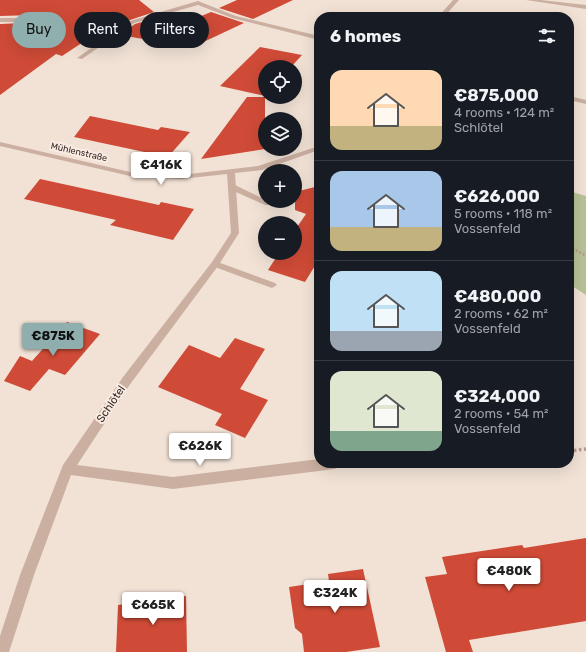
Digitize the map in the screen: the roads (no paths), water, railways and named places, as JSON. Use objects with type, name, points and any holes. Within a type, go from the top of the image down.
[{"type":"street","points":[[445,12],[456,0]]},
{"type":"street","points":[[529,0],[586,7]]},
{"type":"street","points":[[80,58],[132,22],[198,4],[234,17],[314,37]]},
{"type":"street","points":[[0,20],[12,20]]},
{"type":"street","points":[[574,99],[586,102]]},
{"type":"street","name":"Mühlenstraße","points":[[0,144],[130,174],[181,177],[231,173],[259,168],[314,150]]},
{"type":"street","name":"Schlötel","points":[[2,652],[27,575],[67,469],[127,380],[215,264],[235,232],[231,173]]},
{"type":"street","points":[[232,187],[258,199]]},
{"type":"street","points":[[215,264],[272,285]]},
{"type":"street","points":[[67,469],[173,483],[314,466]]}]
